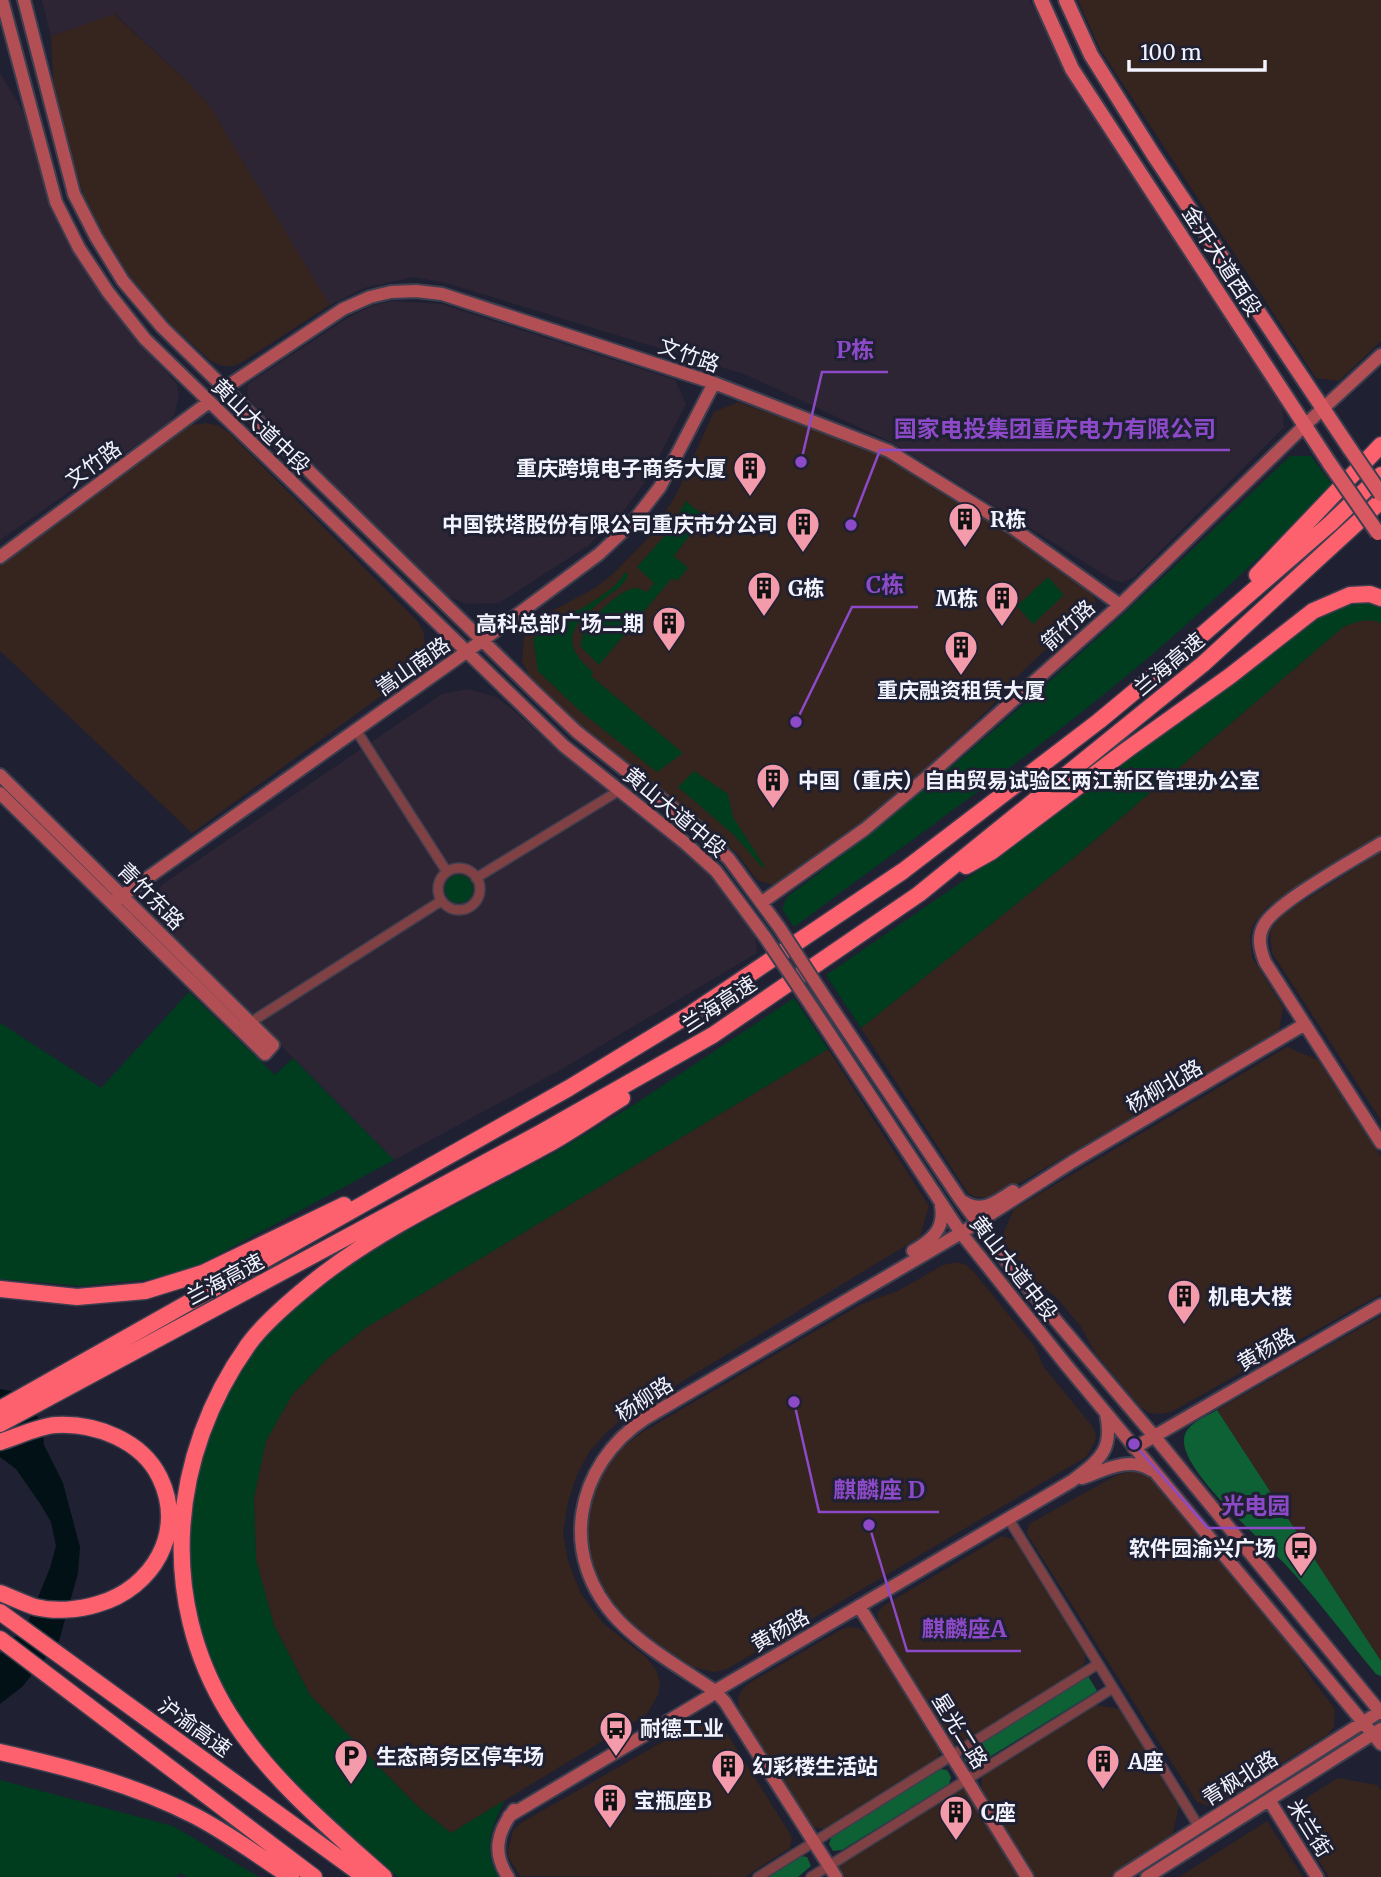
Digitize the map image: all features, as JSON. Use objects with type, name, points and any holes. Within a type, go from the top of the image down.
[{"type":"highway","points":[[1187,648],[1381,446]]},
{"type":"highway","name":"兰海高速","points":[[467,1147],[692,1013],[903,871],[1099,721],[1331,523],[1381,475]]},
{"type":"highway","name":"兰海高速","points":[[0,1424],[527,1140],[713,1035],[919,894],[1203,664],[1381,501]]},
{"type":"highway","points":[[919,894],[991,852],[1230,676],[1313,611],[1350,595],[1370,594],[1381,598]]},
{"type":"highway","points":[[384,1877],[271,1771],[229,1714],[210,1678],[194,1634],[184,1595],[181,1549],[183,1502],[205,1419],[249,1343],[320,1276],[403,1222],[548,1145],[624,1097],[713,1035]]},
{"type":"highway","points":[[0,1289],[77,1297],[145,1291],[203,1273],[467,1147]]},
{"type":"highway","points":[[0,1409],[467,1147]]},
{"type":"highway","points":[[0,1442],[53,1425],[82,1426],[108,1432],[141,1453],[160,1477],[168,1503],[168,1531],[160,1555],[145,1577],[125,1594],[85,1608],[61,1609],[36,1607],[2,1594]]},
{"type":"highway","name":"沪渝高速","points":[[0,1612],[365,1877]]},
{"type":"highway","points":[[0,1639],[314,1877]]},
{"type":"highway","points":[[0,1752],[70,1768],[138,1790],[197,1816],[291,1877]]},
{"type":"main road","name":"金开大道西段","points":[[1066,0],[1091,55],[1146,142],[1381,494]]},
{"type":"main road","name":"金开大道西段","points":[[1042,4],[1072,69],[1304,426],[1380,535]]},
{"type":"street","name":"黄山大道中段","points":[[2,0],[56,202],[79,248],[107,292],[145,340],[564,746],[685,842],[716,871],[765,936],[961,1233],[1134,1448],[1363,1723],[1378,1736]]},
{"type":"street","name":"黄山大道中段","points":[[24,0],[74,194],[123,281],[154,318],[577,732],[696,826],[729,859],[762,902],[977,1223],[1013,1270],[1154,1436],[1381,1712]]},
{"type":"street","name":"文竹路","points":[[225,388],[343,309],[370,297],[391,292],[442,294],[714,383],[889,451],[1013,528],[1120,605]]},
{"type":"street","name":"箭竹路","points":[[762,902],[865,829],[1120,605],[1381,355]]},
{"type":"street","name":"嵩山南路","points":[[112,903],[468,651],[599,554],[632,523],[660,487],[714,383]]},
{"type":"street","name":"文竹路","points":[[0,556],[209,402]]},
{"type":"street","points":[[356,730],[447,872]]},
{"type":"street","name":"青竹东路","points":[[0,775],[123,895],[269,1050]]},
{"type":"street","points":[[477,878],[620,790]]},
{"type":"street","name":"青竹东路","points":[[0,793],[112,903],[245,1026]]},
{"type":"street","points":[[1381,843],[1280,907],[1263,926],[1259,939],[1265,962],[1381,1143]]},
{"type":"street","points":[[466,870],[477,878],[480,892],[473,905],[460,910],[447,906],[442,901],[438,888],[447,872],[466,870]]},
{"type":"street","points":[[245,1026],[442,901]]},
{"type":"street","name":"杨柳北路","points":[[1043,1180],[1305,1024]]},
{"type":"street","points":[[960,1199],[972,1207],[983,1208],[1020,1187],[1043,1180]]},
{"type":"street","name":"杨柳路","points":[[828,1872],[732,1711],[632,1633],[598,1594],[585,1563],[581,1531],[585,1498],[596,1470],[611,1447],[634,1426],[961,1233],[1043,1180]]},
{"type":"street","name":"杨柳路","points":[[710,1693],[621,1631],[592,1598],[584,1583],[575,1547],[575,1512],[584,1480],[606,1443],[637,1417],[925,1244],[940,1228],[943,1217],[941,1206]]},
{"type":"street","name":"黄杨路","points":[[1134,1448],[1381,1305]]},
{"type":"street","points":[[1072,1481],[1097,1462],[1104,1452],[1109,1431],[1106,1414]]},
{"type":"street","points":[[1072,1481],[1128,1463],[1141,1465],[1155,1473]]},
{"type":"street","name":"黄杨路","points":[[508,1877],[501,1867],[497,1853],[498,1839],[509,1816],[710,1693],[1072,1481]]},
{"type":"street","points":[[1008,1518],[1199,1827]]},
{"type":"street","name":"星光二路","points":[[859,1606],[1027,1877]]},
{"type":"street","points":[[758,1877],[1098,1664]]},
{"type":"street","points":[[811,1877],[828,1872],[966,1778],[1113,1688]]},
{"type":"street","name":"青枫北路","points":[[1120,1877],[1381,1712]]},
{"type":"street","name":"青枫北路","points":[[1147,1877],[1269,1800],[1378,1736]]},
{"type":"street","name":"米兰街","points":[[1269,1800],[1317,1877]]},
{"type":"shaded area","points":[[42,0],[1029,0],[1067,72],[1282,404],[1284,427],[1133,578],[1123,582],[1113,580],[893,443],[744,374],[446,283],[414,277],[364,288],[330,305],[209,105],[189,83],[115,14],[51,36]]},
{"type":"shaded area","points":[[1078,0],[1381,0],[1381,341],[1339,381],[1316,378],[1100,49]]},
{"type":"shaded area","points":[[114,14],[209,105],[330,305],[234,366],[223,366],[211,361],[170,324],[130,277],[83,194],[54,95],[51,36]]},
{"type":"shaded area","points":[[0,73],[25,114],[51,205],[67,240],[103,295],[139,342],[177,384],[179,395],[174,416],[168,423],[0,540]]},
{"type":"shaded area","points":[[392,301],[441,304],[675,380],[686,404],[648,478],[622,513],[589,545],[499,603],[467,604],[447,596],[247,398],[248,384],[349,317],[372,306]]},
{"type":"shaded area","points":[[738,402],[888,455],[1012,532],[1092,594],[1096,602],[1094,611],[1086,621],[1051,644],[988,710],[928,766],[861,823],[773,885],[757,880],[739,856],[715,832],[577,724],[532,681],[522,661],[524,638],[529,627],[546,614],[595,588],[614,573],[649,537],[676,495],[714,412]]},
{"type":"shaded area","points":[[206,423],[219,426],[228,432],[418,622],[424,633],[425,650],[420,663],[410,675],[192,833],[0,651],[0,566],[191,425]]},
{"type":"shaded area","points":[[1359,620],[1375,620],[1381,623],[1381,836],[1267,907],[1253,925],[1250,935],[1252,957],[1283,1007],[1279,1031],[996,1197],[975,1197],[968,1193],[861,1028],[1081,852],[1343,627]]},
{"type":"shaded area","points":[[469,689],[496,697],[511,708],[559,752],[678,847],[711,877],[755,937],[757,953],[560,1070],[394,1160],[158,921],[154,895],[163,884],[442,694]]},
{"type":"shaded area","points":[[1381,852],[1381,1120],[1272,953],[1270,930],[1283,914]]},
{"type":"shaded area","points":[[1287,1047],[1318,1060],[1381,1157],[1381,1294],[1171,1412],[1150,1413],[1140,1407],[1095,1353],[1081,1327],[1057,1298],[1036,1281],[1001,1239],[1014,1209]]},
{"type":"shaded area","points":[[828,1049],[929,1206],[920,1237],[627,1415],[589,1452],[577,1475],[568,1502],[563,1533],[568,1561],[581,1594],[604,1624],[646,1657],[656,1670],[660,1682],[658,1695],[647,1714],[451,1833],[416,1805],[310,1695],[274,1625],[256,1560],[254,1498],[266,1441],[292,1395],[327,1359],[367,1327]]},
{"type":"shaded area","points":[[958,1262],[973,1271],[1035,1347],[1043,1366],[1092,1426],[1096,1434],[1095,1442],[1086,1457],[727,1669],[714,1672],[692,1667],[631,1627],[600,1587],[590,1553],[588,1520],[594,1492],[609,1464],[623,1447],[641,1433],[862,1304],[900,1290],[943,1265]]},
{"type":"shaded area","points":[[1381,1316],[1381,1661],[1217,1410]]},
{"type":"shaded area","points":[[0,1389],[16,1392],[42,1422],[44,1445],[63,1483],[80,1547],[78,1573],[59,1641],[22,1687],[0,1704],[0,1654],[28,1622],[56,1546],[51,1522],[41,1505],[16,1469],[0,1457]]},
{"type":"shaded area","points":[[1133,1471],[1149,1474],[1281,1632],[1335,1709],[1334,1727],[1327,1735],[1211,1807],[1197,1802],[1027,1534],[1029,1524],[1117,1475]]},
{"type":"shaded area","points":[[1002,1536],[1015,1540],[1086,1653],[1083,1669],[961,1744],[950,1742],[878,1629],[878,1612],[883,1606]]},
{"type":"shaded area","points":[[849,1627],[859,1628],[868,1634],[940,1749],[938,1759],[824,1829],[812,1827],[739,1711],[738,1700],[741,1691],[748,1684]]},
{"type":"shaded area","points":[[1096,1705],[1120,1709],[1180,1802],[1172,1837],[1111,1877],[1034,1877],[981,1793],[982,1776]]},
{"type":"shaded area","points":[[699,1721],[714,1723],[728,1735],[792,1837],[790,1848],[745,1877],[520,1876],[509,1858],[508,1850],[513,1831],[521,1823]]},
{"type":"shaded area","points":[[1338,1778],[1377,1785],[1381,1790],[1381,1877],[1329,1877],[1287,1810]]},
{"type":"shaded area","points":[[964,1785],[1021,1877],[845,1877],[837,1865]]},
{"type":"shaded area","points":[[1267,1821],[1303,1877],[1179,1877]]},
{"type":"green space","points":[[1290,456],[1311,456],[1333,486],[1214,600],[1152,655],[1016,763],[794,927],[782,909],[787,897],[919,794],[1046,685]]},
{"type":"green space","points":[[686,501],[702,514],[696,527],[674,556],[688,568],[677,581],[672,578],[599,665],[581,647],[585,631],[598,613],[624,592],[633,588],[647,592],[654,583],[637,567],[668,532]]},
{"type":"green space","points":[[625,572],[628,575],[621,585],[577,625],[572,642],[582,661],[593,672],[591,676],[683,753],[657,772],[580,711],[538,671],[533,639],[597,599],[619,581]]},
{"type":"green space","points":[[1048,577],[1064,595],[1033,624],[1017,606]]},
{"type":"green space","points":[[1351,600],[1372,600],[1381,604],[1381,623],[1367,620],[1343,627],[1081,852],[861,1028],[826,975],[998,857],[1315,615]]},
{"type":"green space","points":[[694,771],[728,794],[733,817],[765,867],[762,867],[734,835],[678,787]]},
{"type":"green space","points":[[459,875],[469,879],[473,889],[469,899],[459,903],[449,899],[445,889],[449,879]]},
{"type":"green space","points":[[189,992],[275,1075],[293,1058],[394,1160],[201,1264],[164,1278],[81,1286],[0,1279],[0,1023],[101,1088]]},
{"type":"green space","points":[[794,998],[828,1049],[367,1327],[327,1359],[292,1395],[266,1441],[254,1498],[256,1560],[274,1625],[310,1695],[416,1805],[451,1833],[505,1800],[490,1838],[491,1857],[499,1877],[398,1877],[302,1792],[260,1746],[236,1711],[217,1673],[191,1589],[188,1547],[190,1501],[213,1416],[256,1347],[287,1313],[325,1281],[410,1229],[554,1153],[632,1106]]},
{"type":"green space","points":[[1217,1410],[1381,1661],[1381,1676],[1376,1674],[1296,1576],[1225,1505],[1196,1470],[1187,1454],[1185,1435],[1196,1422]]},
{"type":"green space","points":[[1088,1676],[1097,1691],[975,1766],[968,1765],[964,1759],[967,1751]]},
{"type":"green space","points":[[940,1769],[947,1770],[951,1777],[949,1784],[842,1850],[833,1851],[829,1844],[832,1836]]},
{"type":"green space","points":[[0,1780],[173,1826],[259,1877],[187,1877],[180,1873],[176,1877],[0,1877]]},
{"type":"green space","points":[[800,1856],[807,1857],[811,1866],[798,1877],[768,1877]]},
{"type":"place","name":"P栋","points":[[801,462]]},
{"type":"place","name":"重庆跨境电子商务大厦","points":[[750,498]]},
{"type":"place","name":"国家电投集团重庆电力有限公司","points":[[851,525]]},
{"type":"place","name":"R栋","points":[[965,549]]},
{"type":"place","name":"中国铁塔股份有限公司重庆市分公司","points":[[803,554]]},
{"type":"place","name":"G栋","points":[[764,618]]},
{"type":"place","name":"M栋","points":[[1002,628]]},
{"type":"place","name":"高科总部广场二期","points":[[669,653]]},
{"type":"place","name":"重庆融资租赁大厦","points":[[961,677]]},
{"type":"place","name":"C栋","points":[[796,722]]},
{"type":"place","name":"中国（重庆）自由贸易试验区两江新区管理办公室","points":[[773,810]]},
{"type":"place","name":"机电大楼","points":[[1184,1326]]},
{"type":"place","name":"麒麟座 D","points":[[794,1402]]},
{"type":"place","name":"光电园","points":[[1134,1444]]},
{"type":"place","name":"麒麟座A","points":[[869,1525]]},
{"type":"place","name":"软件园渝兴广场","points":[[1301,1578]]},
{"type":"place","name":"耐德工业","points":[[616,1758]]},
{"type":"place","name":"生态商务区停车场","points":[[351,1786]]},
{"type":"place","name":"A座","points":[[1103,1791]]},
{"type":"place","name":"幻彩楼生活站","points":[[728,1796]]},
{"type":"place","name":"宝瓶座B","points":[[610,1830]]},
{"type":"place","name":"C座","points":[[956,1842]]}]
